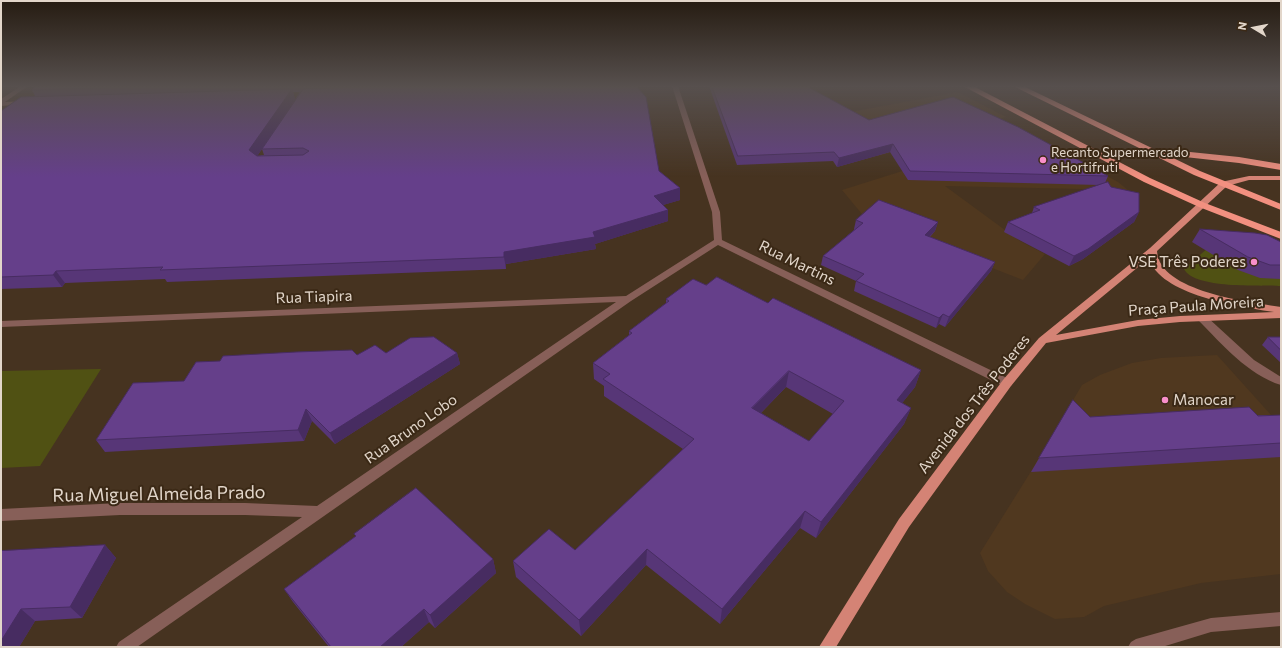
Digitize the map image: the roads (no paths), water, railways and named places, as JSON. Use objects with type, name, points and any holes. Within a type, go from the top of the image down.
[{"type":"highway","points":[[1025,116],[1148,180],[1202,205],[1281,236]]},
{"type":"highway","points":[[1080,116],[1224,184],[1281,207]]},
{"type":"highway","points":[[1153,151],[1239,160],[1281,167]]},
{"type":"main road","points":[[1224,184],[1249,178],[1281,178]]},
{"type":"main road","name":"Avenida dos Três Poderes","points":[[827,647],[904,523],[1007,383],[1043,340],[1153,250],[1224,184]]},
{"type":"main road","points":[[1153,250],[1154,261],[1161,270],[1177,284],[1244,305],[1281,310]]},
{"type":"main road","name":"Praça Paula Moreira","points":[[1043,340],[1138,323],[1202,318],[1281,315]]},
{"type":"street","points":[[685,116],[716,212],[718,241]]},
{"type":"street","name":"Rua Bruno Lobo","points":[[124,647],[628,299],[718,241]]},
{"type":"street","name":"Rua Martins","points":[[718,241],[1007,383]]},
{"type":"street","name":"Rua Tiapira","points":[[1,324],[628,299]]},
{"type":"street","points":[[1202,318],[1255,366],[1275,380],[1281,381]]},
{"type":"street","name":"Rua Miguel Almeida Prado","points":[[1,515],[120,509],[245,509],[318,512]]},
{"type":"street","points":[[1136,647],[1211,625],[1281,619]]},
{"type":"place","name":"Recanto Supermercado e Hortifruti","points":[[1043,160]]},
{"type":"place","name":"VSE Três Poderes","points":[[1254,262]]},
{"type":"place","name":"Manocar","points":[[1165,400]]}]
